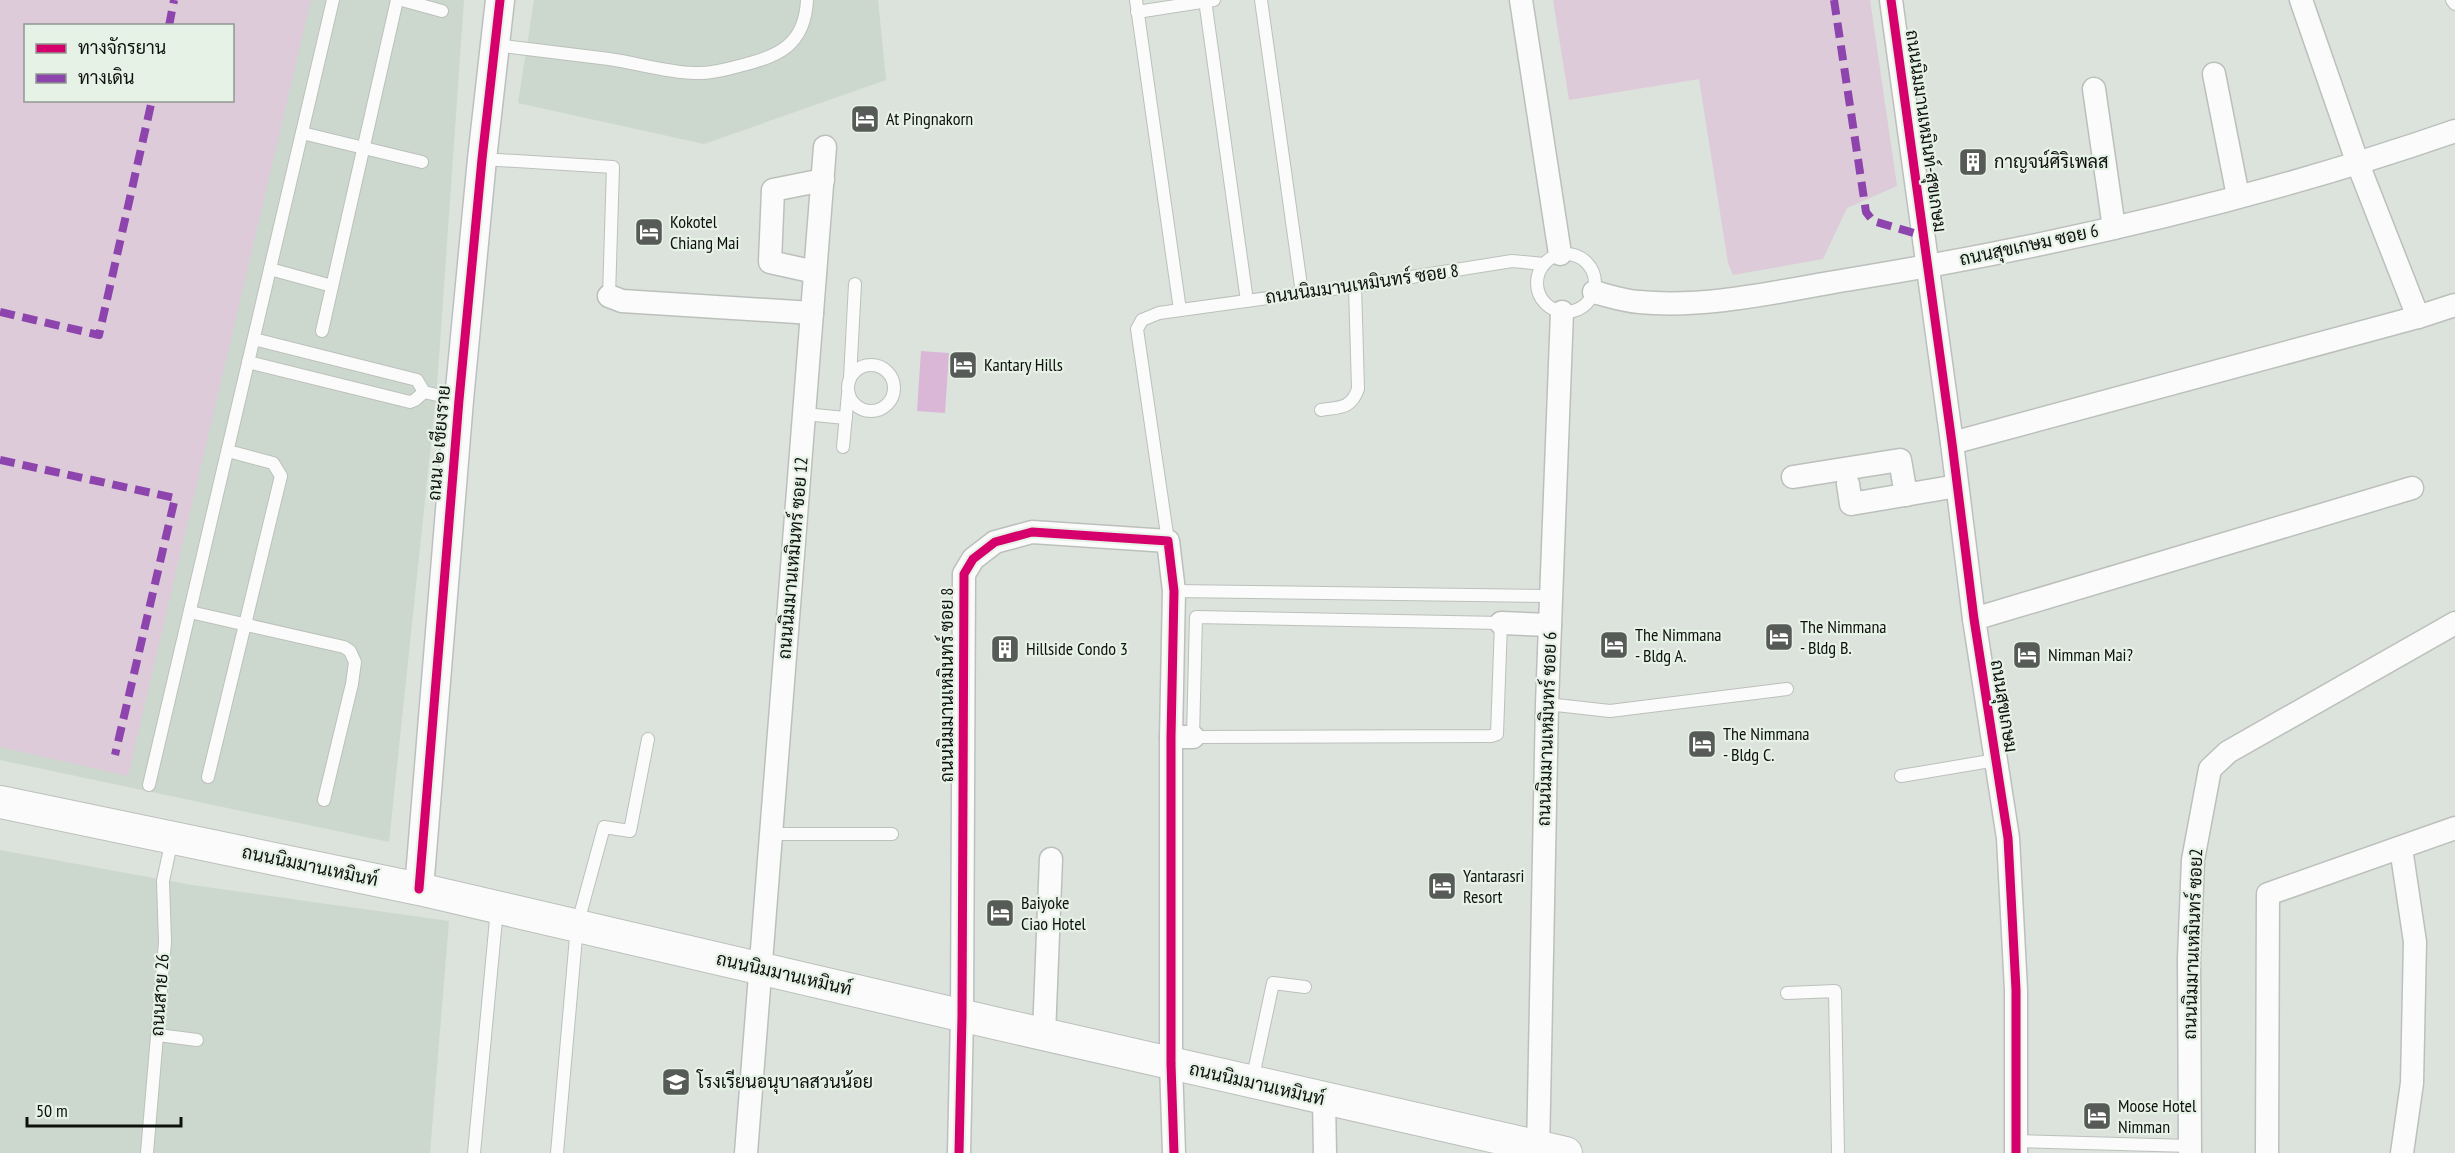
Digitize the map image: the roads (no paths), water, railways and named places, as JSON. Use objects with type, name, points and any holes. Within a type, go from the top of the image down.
[{"type":"main road","name":"ถนนนิมมานเหมินท์","points":[[0,802],[419,889],[1547,1151]]},
{"type":"street","name":"ถนน ๒ เชียงราย","points":[[419,889],[459,400],[500,0]]},
{"type":"street","points":[[1521,0],[1552,259]]},
{"type":"street","name":"ถนนนิมมานเหมินท์-สุขเกษม","points":[[1891,0],[1928,266]]},
{"type":"street","points":[[2301,0],[2358,164],[2418,317]]},
{"type":"street","points":[[2214,74],[2238,195]]},
{"type":"street","points":[[2094,89],[2114,228]]},
{"type":"street","name":"ถนนสุขเกษม ซอย 6","points":[[1594,292],[1638,302],[1714,301],[1928,266],[2114,228],[2358,164],[2455,131]]},
{"type":"street","name":"ถนนนิมมานเหมินทร์ ซอย 12","points":[[746,1153],[825,147]]},
{"type":"street","points":[[815,272],[770,262],[773,190],[823,180]]},
{"type":"street","name":"ถนนสุขเกษม","points":[[1928,266],[1974,619],[2008,838],[2016,990],[2016,1147]]},
{"type":"street","points":[[609,296],[622,301],[812,313]]},
{"type":"street","points":[[1952,443],[2418,317],[2455,304]]},
{"type":"street","name":"ถนนนิมมานเหมินทร์ ซอย 6","points":[[1547,1151],[1547,704],[1562,312]]},
{"type":"street","points":[[1793,477],[1900,460],[1906,495]]},
{"type":"street","points":[[1848,484],[1851,504],[1957,486]]},
{"type":"street","points":[[1974,619],[2412,488]]},
{"type":"street","name":"ถนนนิมมานเหมินทร์ ซอย 8","points":[[958,1153],[962,1016],[964,574],[974,559],[994,542],[1032,532],[1168,541]]},
{"type":"street","points":[[1168,541],[1174,591],[1182,737],[1171,1064],[1174,1153]]},
{"type":"street","name":"ถนนนิมมานเหมินทร์ ซอย2","points":[[2190,1149],[2189,958],[2193,860],[2210,769],[2228,752],[2455,623]]},
{"type":"street","points":[[1501,624],[1550,625]]},
{"type":"street","points":[[2267,1153],[2268,894],[2455,828]]},
{"type":"street","points":[[2401,848],[2415,942],[2412,1083],[2402,1153]]},
{"type":"street","points":[[1044,1034],[1051,859]]},
{"type":"street","points":[[1324,1099],[1325,1153]]},
{"type":"lane","points":[[149,785],[333,0]]},
{"type":"lane","points":[[322,331],[362,148],[399,0],[442,11]]},
{"type":"lane","points":[[495,45],[610,59],[693,73],[708,73],[780,54],[794,42],[800,30],[807,0]]},
{"type":"lane","points":[[1180,310],[1136,6],[1208,0],[1247,301]]},
{"type":"lane","points":[[1261,0],[1302,293]]},
{"type":"lane","points":[[2452,0],[2455,4]]},
{"type":"lane","points":[[302,133],[422,162]]},
{"type":"lane","points":[[482,159],[613,167],[609,296]]},
{"type":"lane","points":[[1578,256],[1591,267],[1595,275],[1594,292],[1586,306],[1578,310],[1562,312],[1554,310],[1541,298],[1537,280],[1552,259],[1578,256]]},
{"type":"lane","name":"ถนนนิมมานเหมินทร์ ซอย 8","points":[[1168,541],[1137,329],[1148,315],[1512,261],[1552,259]]},
{"type":"lane","points":[[270,269],[332,285]]},
{"type":"lane","points":[[843,447],[850,378],[855,284]]},
{"type":"lane","points":[[1321,410],[1349,404],[1354,400],[1358,389],[1355,286]]},
{"type":"lane","points":[[254,339],[417,380],[424,392],[459,400]]},
{"type":"lane","points":[[248,362],[410,402],[424,392]]},
{"type":"lane","points":[[345,386],[350,364]]},
{"type":"lane","points":[[848,393],[855,405],[867,411],[874,411],[886,406],[893,393],[891,379],[882,368],[875,366],[860,368],[850,378]]},
{"type":"lane","points":[[804,414],[846,418]]},
{"type":"lane","points":[[208,777],[247,625],[281,476],[273,464],[228,451]]},
{"type":"lane","points":[[1174,591],[1551,596]]},
{"type":"lane","points":[[190,612],[344,647],[350,651],[356,662],[324,800]]},
{"type":"lane","points":[[1196,617],[1501,624],[1497,734],[1491,736],[1182,737],[1196,617]]},
{"type":"lane","points":[[1547,704],[1610,711],[1787,689]]},
{"type":"lane","points":[[557,1153],[577,926],[604,827],[630,831],[648,739]]},
{"type":"lane","points":[[1901,776],[1996,760]]},
{"type":"lane","points":[[771,834],[891,834]]},
{"type":"lane","name":"ถนนสาย 26","points":[[147,1153],[165,942],[163,881],[173,838]]},
{"type":"lane","points":[[474,1153],[497,908]]},
{"type":"lane","points":[[1251,1082],[1273,982],[1305,987]]},
{"type":"lane","points":[[1787,993],[1835,991],[1838,1153]]},
{"type":"lane","points":[[158,1035],[197,1040]]},
{"type":"lane","points":[[2016,1147],[2190,1149]]},
{"type":"place","name":"At Pingnakorn","points":[[865,119]]},
{"type":"place","name":"กาญจน์ศิริเพลส","points":[[1973,162]]},
{"type":"place","name":"Kokotel Chiang Mai","points":[[649,232]]},
{"type":"place","name":"Kantary Hills","points":[[963,365]]},
{"type":"place","name":"The Nimmana - Bldg B.","points":[[1779,637]]},
{"type":"place","name":"The Nimmana - Bldg A.","points":[[1614,645]]},
{"type":"place","name":"Hillside Condo 3","points":[[1005,649]]},
{"type":"place","name":"Nimman Mai?","points":[[2027,655]]},
{"type":"place","name":"The Nimmana - Bldg C.","points":[[1702,744]]},
{"type":"place","name":"Yantarasri Resort","points":[[1442,886]]},
{"type":"place","name":"Baiyoke Ciao Hotel","points":[[1000,913]]},
{"type":"place","name":"โรงเรียนอนุบาลสวนน้อย","points":[[676,1082]]},
{"type":"place","name":"Moose Hotel Nimman","points":[[2097,1116]]}]
